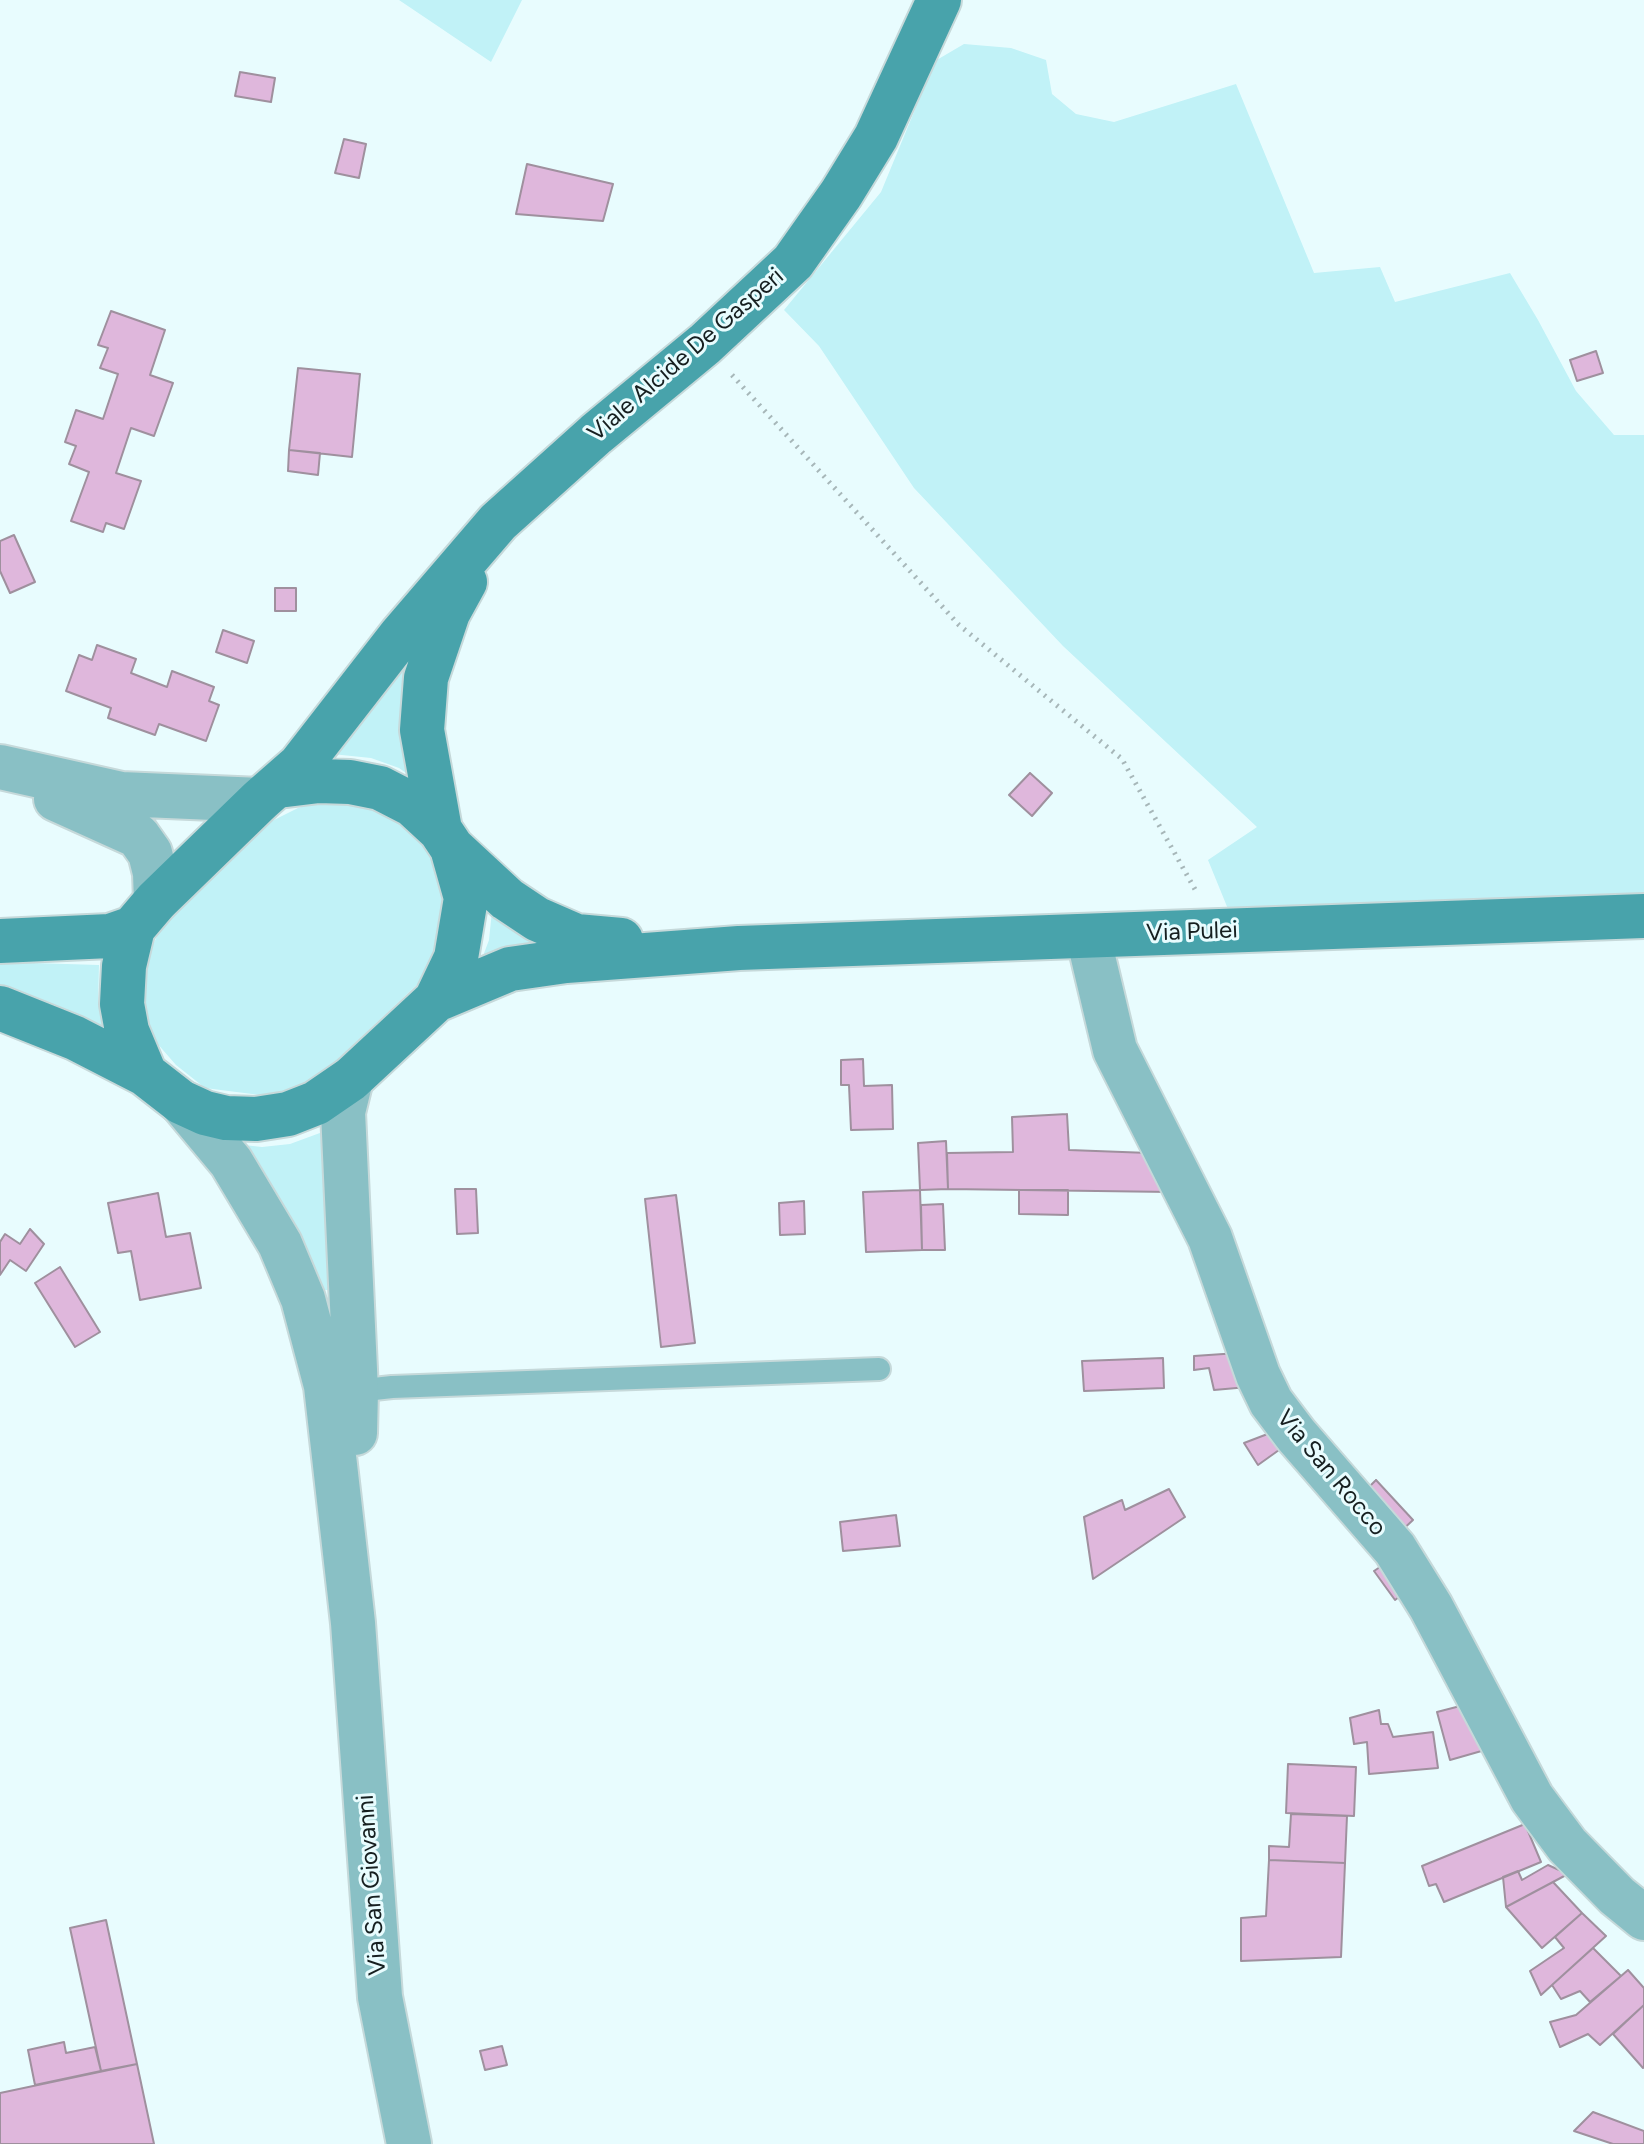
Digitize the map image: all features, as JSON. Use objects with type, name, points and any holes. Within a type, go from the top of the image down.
[{"type":"main road","name":"Viale Alcide De Gasperi","points":[[498,522],[596,434],[705,344],[793,262],[876,137],[939,0]]},
{"type":"main road","points":[[0,941],[110,936],[144,914],[300,765],[401,635],[498,522]]},
{"type":"main road","points":[[436,1000],[456,958],[466,898],[446,839],[422,730],[426,678],[448,613],[498,522]]},
{"type":"main road","points":[[269,793],[319,781],[350,782],[380,788],[413,805],[507,899],[537,919],[576,936],[739,948]]},
{"type":"main road","points":[[144,914],[124,966],[122,1004],[127,1031],[145,1074]]},
{"type":"main road","name":"Via Pulei","points":[[739,948],[1644,916]]},
{"type":"main road","points":[[0,1008],[75,1038],[145,1074],[181,1102],[216,1116],[256,1119],[288,1114],[316,1103],[351,1079],[436,1000],[510,969],[566,961],[739,948]]},
{"type":"street","points":[[0,770],[121,794],[269,793]]},
{"type":"street","points":[[0,770],[138,836],[150,853],[155,873],[144,914]]},
{"type":"street","name":"Via San Rocco","points":[[1088,936],[1115,1050],[1210,1238],[1258,1375],[1271,1402],[1395,1549],[1431,1607],[1532,1798],[1549,1822],[1617,1896],[1644,1918]]},
{"type":"street","points":[[351,1079],[343,1112],[356,1391],[353,1623]]},
{"type":"street","points":[[181,1102],[231,1162],[254,1199],[280,1244],[303,1299],[326,1386],[353,1623]]},
{"type":"street","name":"Via San Giovanni","points":[[353,1623],[380,1997],[409,2144]]},
{"type":"lane","points":[[356,1391],[392,1387],[879,1369]]},
{"type":"path","points":[[705,344],[959,625],[1122,759],[1219,931]]},
{"type":"shaded area","points":[[399,0],[522,0],[491,62]]},
{"type":"shaded area","points":[[964,44],[1011,48],[1046,60],[1052,94],[1076,114],[1114,122],[1236,84],[1314,273],[1380,267],[1395,302],[1510,273],[1576,391],[1614,435],[1644,435],[1644,896],[1228,909],[1208,860],[1257,827],[1063,646],[914,488],[819,346],[784,310],[881,192],[935,61]]},
{"type":"shaded area","points":[[411,642],[416,780],[399,768],[371,758],[332,754]]},
{"type":"shaded area","points":[[326,800],[354,801],[399,821],[420,836],[437,860],[443,890],[445,917],[440,949],[421,981],[323,1073],[293,1090],[260,1095],[205,1088],[176,1065],[149,1034],[143,997],[146,959],[162,926],[241,847],[272,821],[298,808]]},
{"type":"shaded area","points":[[493,901],[553,941],[489,962],[483,956],[489,940]]},
{"type":"shaded area","points":[[0,962],[99,965],[98,1003],[103,1021],[99,1032],[0,990]]},
{"type":"shaded area","points":[[328,1130],[336,1290],[316,1290],[244,1145],[290,1144]]},
{"type":"building","points":[[240,72],[275,78],[271,102],[235,96]]},
{"type":"building","points":[[344,139],[366,144],[359,178],[335,173]]},
{"type":"building","points":[[527,164],[613,184],[603,221],[516,214]]},
{"type":"building","points":[[111,311],[165,330],[150,375],[173,383],[154,436],[131,428],[116,473],[141,481],[124,529],[106,523],[103,532],[71,521],[89,472],[69,464],[76,446],[65,442],[76,410],[103,419],[118,374],[100,368],[108,348],[98,345]]},
{"type":"building","points":[[1596,351],[1603,373],[1577,381],[1570,360]]},
{"type":"building","points":[[298,368],[360,374],[352,457],[289,450]]},
{"type":"building","points":[[289,450],[320,453],[318,475],[288,471]]},
{"type":"building","points":[[14,535],[35,582],[10,593],[0,571],[0,541]]},
{"type":"building","points":[[275,588],[296,588],[296,611],[275,611]]},
{"type":"building","points":[[223,630],[254,641],[247,663],[216,652]]},
{"type":"building","points":[[97,645],[136,659],[131,673],[167,687],[172,671],[214,687],[209,701],[219,705],[206,741],[159,724],[155,735],[108,718],[111,708],[66,691],[79,655],[92,660]]},
{"type":"building","points":[[1030,773],[1052,793],[1032,816],[1009,795]]},
{"type":"building","points":[[863,1059],[864,1086],[892,1085],[893,1129],[851,1130],[849,1085],[841,1085],[841,1060]]},
{"type":"building","points":[[1067,1114],[1069,1150],[1149,1153],[1171,1192],[948,1189],[947,1153],[1013,1152],[1012,1117]]},
{"type":"building","points":[[946,1141],[948,1189],[920,1190],[918,1143]]},
{"type":"building","points":[[455,1189],[476,1189],[478,1233],[457,1234]]},
{"type":"building","points":[[920,1190],[922,1250],[866,1252],[863,1192]]},
{"type":"building","points":[[1019,1190],[1068,1190],[1068,1215],[1019,1214]]},
{"type":"building","points":[[158,1193],[166,1237],[190,1233],[201,1288],[140,1300],[131,1251],[118,1253],[108,1203]]},
{"type":"building","points":[[676,1195],[695,1343],[661,1347],[645,1199]]},
{"type":"building","points":[[804,1201],[805,1234],[780,1235],[779,1203]]},
{"type":"building","points":[[943,1204],[945,1250],[922,1250],[921,1205]]},
{"type":"building","points":[[30,1229],[44,1244],[26,1271],[10,1260],[0,1275],[0,1242],[5,1234],[20,1244]]},
{"type":"building","points":[[60,1267],[100,1332],[75,1347],[35,1283]]},
{"type":"building","points":[[1238,1353],[1248,1387],[1214,1390],[1209,1368],[1194,1370],[1194,1356]]},
{"type":"building","points":[[1163,1358],[1164,1388],[1084,1391],[1082,1361]]},
{"type":"building","points":[[1278,1430],[1286,1445],[1258,1465],[1244,1443]]},
{"type":"building","points":[[1376,1480],[1413,1520],[1399,1533],[1363,1493]]},
{"type":"building","points":[[1169,1489],[1185,1517],[1093,1579],[1084,1517],[1122,1500],[1125,1510]]},
{"type":"building","points":[[896,1515],[900,1546],[843,1551],[840,1522]]},
{"type":"building","points":[[1386,1563],[1407,1591],[1395,1600],[1374,1571]]},
{"type":"building","points":[[1468,1704],[1485,1750],[1450,1760],[1437,1712]]},
{"type":"building","points":[[1379,1710],[1381,1724],[1388,1724],[1393,1737],[1433,1732],[1438,1768],[1369,1774],[1367,1742],[1354,1744],[1350,1718]]},
{"type":"building","points":[[1288,1764],[1356,1767],[1354,1816],[1286,1813]]},
{"type":"building","points":[[1291,1814],[1347,1816],[1345,1863],[1269,1860],[1269,1846],[1289,1847]]},
{"type":"building","points":[[1525,1824],[1541,1862],[1444,1902],[1436,1884],[1429,1886],[1422,1866]]},
{"type":"building","points":[[1269,1860],[1345,1863],[1341,1957],[1241,1961],[1241,1918],[1266,1916]]},
{"type":"building","points":[[1548,1865],[1568,1874],[1506,1907],[1503,1877],[1518,1871],[1522,1880]]},
{"type":"building","points":[[1553,1882],[1582,1913],[1542,1948],[1506,1907]]},
{"type":"building","points":[[1582,1913],[1606,1936],[1541,1995],[1530,1971],[1564,1948],[1555,1937]]},
{"type":"building","points":[[106,1920],[137,2064],[101,2071],[70,1928]]},
{"type":"building","points":[[1593,1948],[1621,1976],[1590,2002],[1580,1991],[1561,1999],[1552,1985]]},
{"type":"building","points":[[1628,1970],[1644,1988],[1644,2005],[1600,2045],[1588,2034],[1560,2047],[1550,2022],[1576,2015]]},
{"type":"building","points":[[1644,2005],[1644,2067],[1643,2068],[1613,2034]]},
{"type":"building","points":[[64,2042],[66,2053],[95,2047],[101,2071],[35,2085],[28,2050]]},
{"type":"building","points":[[502,2046],[507,2065],[485,2070],[480,2051]]},
{"type":"building","points":[[137,2064],[154,2144],[0,2144],[0,2093]]},
{"type":"building","points":[[1593,2112],[1644,2131],[1644,2144],[1613,2144],[1574,2131]]}]
